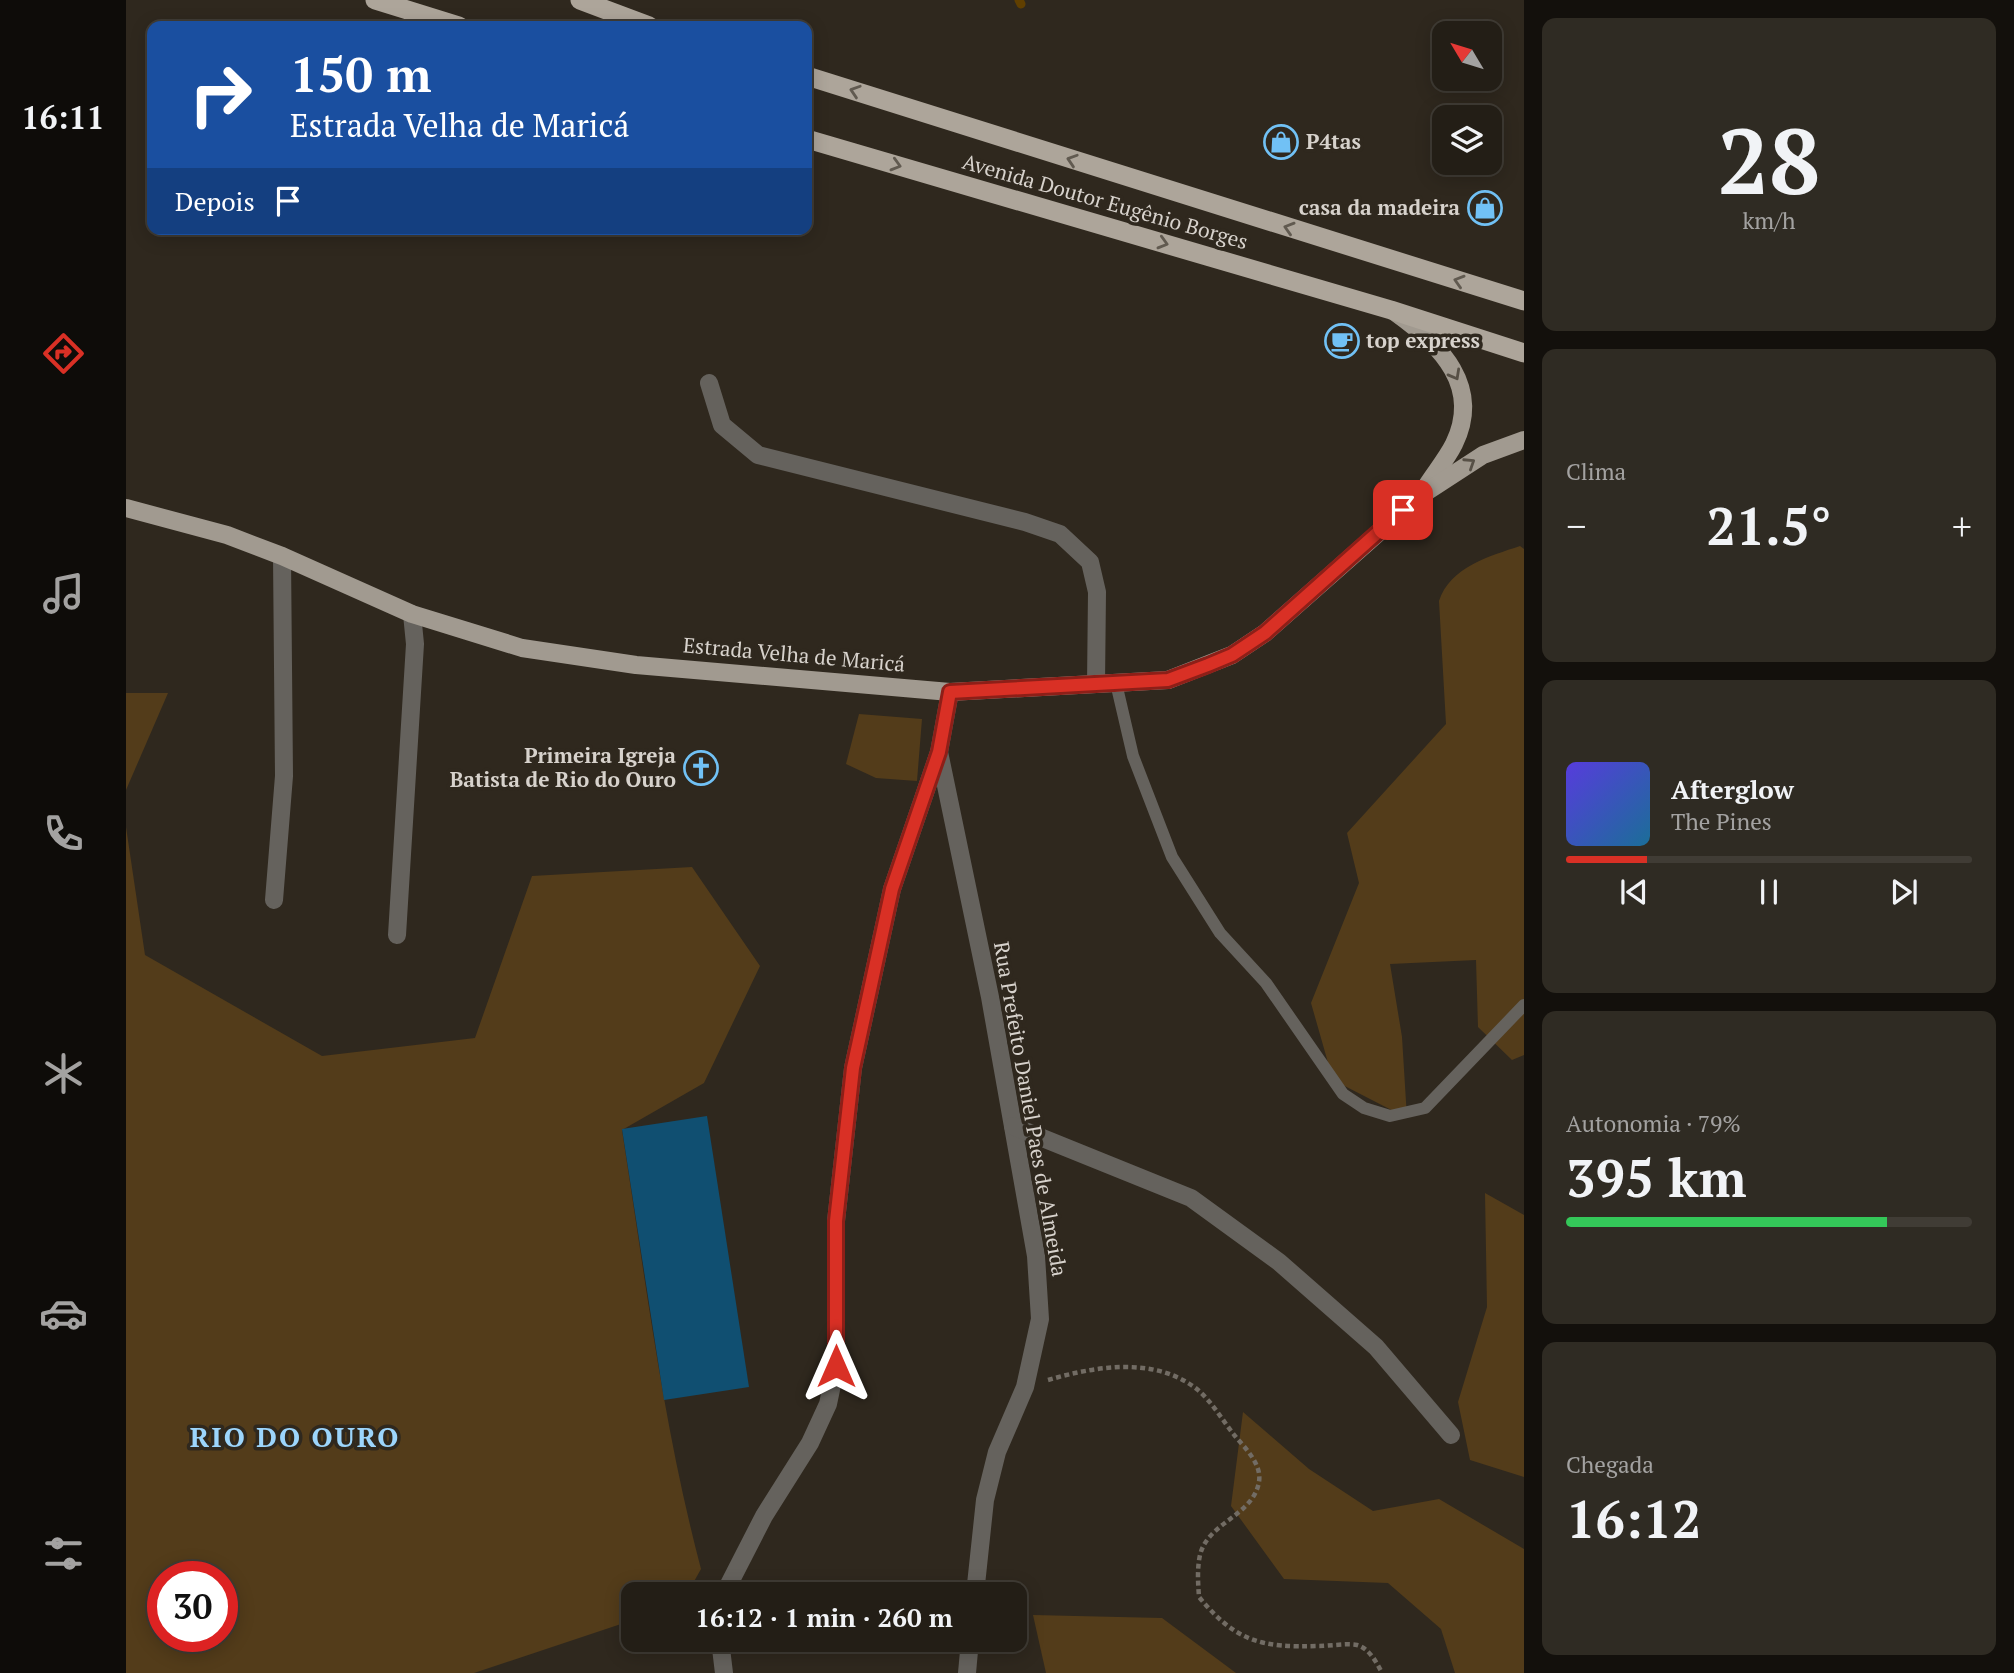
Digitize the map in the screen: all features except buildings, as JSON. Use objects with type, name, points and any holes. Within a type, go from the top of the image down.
[{"type":"highway","points":[[375,0],[443,21]]},
{"type":"highway","points":[[580,0],[636,21]]},
{"type":"highway","name":"Avenida Doutor Eugênio Borges","points":[[812,78],[1524,301]]},
{"type":"highway","name":"Avenida Doutor Eugênio Borges","points":[[812,140],[1391,310],[1524,353]]},
{"type":"main road","name":"Estrada Velha de Maricá","points":[[1391,310],[1440,351],[1464,392],[1462,417],[1454,443],[1420,496]]},
{"type":"main road","name":"Estrada Velha de Maricá","points":[[126,508],[227,535],[282,556],[412,614],[522,648],[636,665],[950,692],[1168,680],[1232,655],[1265,633],[1420,496],[1483,455],[1524,440]]},
{"type":"street","points":[[709,383],[722,425],[758,455],[1025,522],[1060,534],[1090,562],[1097,592],[1096,684]]},
{"type":"street","points":[[275,900],[284,776],[282,556]]},
{"type":"street","points":[[397,935],[415,643],[412,614]]},
{"type":"street","points":[[730,1582],[764,1516],[810,1443],[828,1404],[836,1366],[836,1221],[853,1068],[892,889],[939,752],[950,692]]},
{"type":"street","name":"Rua Prefeito Daniel Paes de Almeida","points":[[939,752],[990,997],[1013,1126],[1036,1256],[1040,1319],[1025,1387],[997,1452],[985,1500],[976,1582]]},
{"type":"street","points":[[1013,1126],[1191,1198],[1279,1262],[1376,1347],[1451,1435]]},
{"type":"street","points":[[721,1652],[724,1673]]},
{"type":"street","points":[[967,1673],[969,1652]]},
{"type":"lane","points":[[1116,682],[1133,756],[1172,857],[1220,933],[1266,983],[1343,1094],[1364,1108],[1390,1116],[1425,1108],[1524,1005]]},
{"type":"path","points":[[1025,1387],[1088,1368],[1142,1367],[1177,1378],[1198,1391],[1255,1460],[1260,1478],[1256,1494],[1249,1505],[1213,1533],[1200,1552],[1199,1597],[1221,1623],[1244,1637],[1282,1647],[1359,1645],[1370,1654],[1382,1673]]},
{"type":"shaded area","points":[[1520,546],[1524,549],[1524,1055],[1512,1060],[1478,1027],[1476,960],[1390,964],[1402,1037],[1407,1118],[1333,1080],[1311,1003],[1359,883],[1347,833],[1446,724],[1439,601],[1444,589],[1452,579],[1472,564]]},
{"type":"shaded area","points":[[126,693],[168,693],[126,790]]},
{"type":"shaded area","points":[[859,714],[922,719],[917,781],[876,778],[846,764]]},
{"type":"shaded area","points":[[126,827],[145,955],[322,1056],[475,1038],[532,876],[692,867],[760,966],[704,1083],[622,1130],[665,1406],[701,1569],[694,1582],[621,1582],[621,1624],[474,1673],[126,1673]]},
{"type":"shaded area","points":[[1485,1193],[1524,1215],[1524,1477],[1470,1460],[1458,1402],[1487,1307]]},
{"type":"shaded area","points":[[1243,1412],[1309,1469],[1373,1511],[1439,1499],[1524,1549],[1524,1673],[1455,1673],[1441,1629],[1388,1583],[1284,1579],[1231,1506]]},
{"type":"shaded area","points":[[1033,1615],[1162,1618],[1236,1673],[1046,1673]]},
{"type":"waterway","points":[[1019,0],[1021,4]]},
{"type":"place","name":"P4tas","points":[[1281,142]]},
{"type":"place","name":"casa da madeira","points":[[1485,208]]},
{"type":"place","name":"top express","points":[[1342,341]]},
{"type":"place","name":"Primeira Igreja Batista de Rio do Ouro","points":[[701,768]]},
{"type":"district","name":"RIO DO OURO","points":[[295,1437]]},
{"type":"route","points":[[836,1366],[836,1221],[853,1068],[892,889],[939,752],[950,692],[1168,680],[1208,665],[1232,655],[1265,633],[1403,510]]}]
